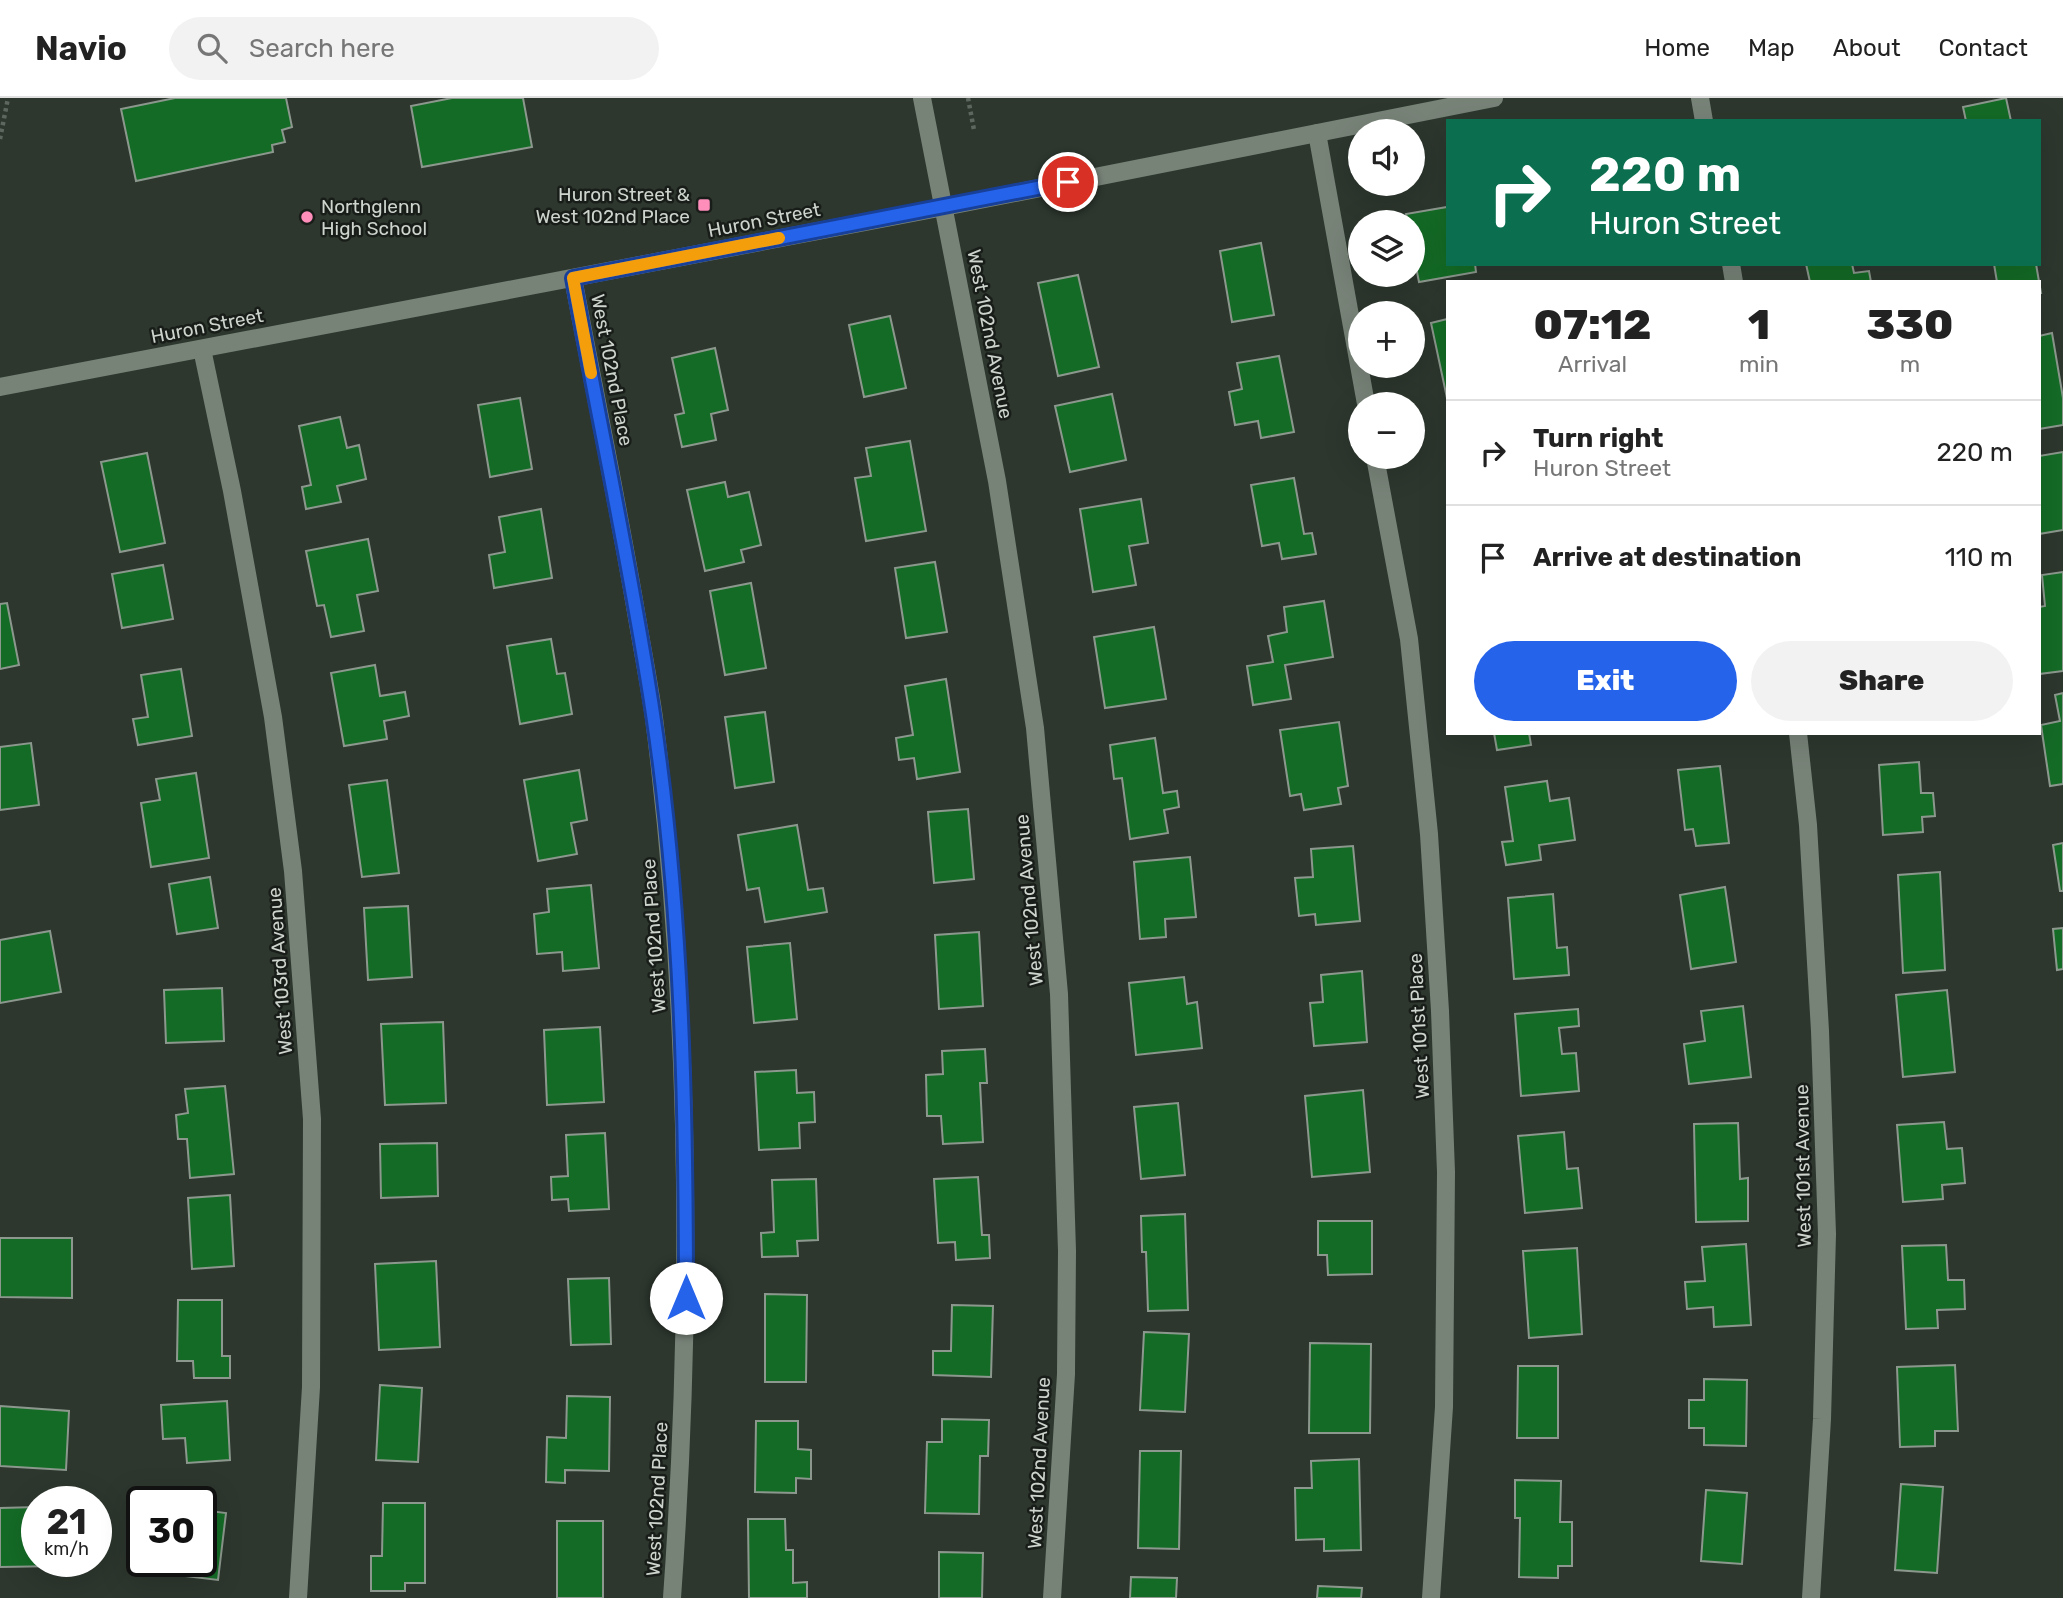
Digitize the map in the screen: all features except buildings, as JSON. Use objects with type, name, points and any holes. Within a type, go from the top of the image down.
[{"type":"street","name":"West 102nd Avenue","points":[[922,98],[997,481],[1035,728],[1059,994],[1068,1251],[1066,1374],[1052,1598]]},
{"type":"street","name":"Huron Street","points":[[0,387],[944,207],[1494,98]]},
{"type":"street","points":[[1700,98],[1704,119]]},
{"type":"street","points":[[1317,133],[1364,392]]},
{"type":"street","name":"West 102nd Place","points":[[573,278],[653,715],[670,867],[680,992],[686,1140],[686,1298],[682,1468],[672,1598]]},
{"type":"street","name":"West 103rd Avenue","points":[[202,349],[232,491],[273,717],[293,871],[312,1133],[311,1387],[298,1598]]},
{"type":"street","name":"West 101st Place","points":[[1377,469],[1409,639],[1429,834],[1440,1011],[1446,1172],[1444,1407],[1431,1598]]},
{"type":"street","name":"West 101st Avenue","points":[[1798,735],[1808,825],[1820,1031],[1826,1234],[1822,1419],[1811,1598]]},
{"type":"path","points":[[0,139],[8,98]]},
{"type":"path","points":[[968,98],[974,130]]},
{"type":"slow traffic","points":[[591,373],[573,278],[779,238]]},
{"type":"place","name":"Huron Street & West 102nd Place","points":[[704,205]]},
{"type":"place","name":"Northglenn High School","points":[[307,217]]},
{"type":"route","points":[[686,1298],[686,1140],[681,1006],[670,867],[653,715],[573,278],[1068,182]]}]
